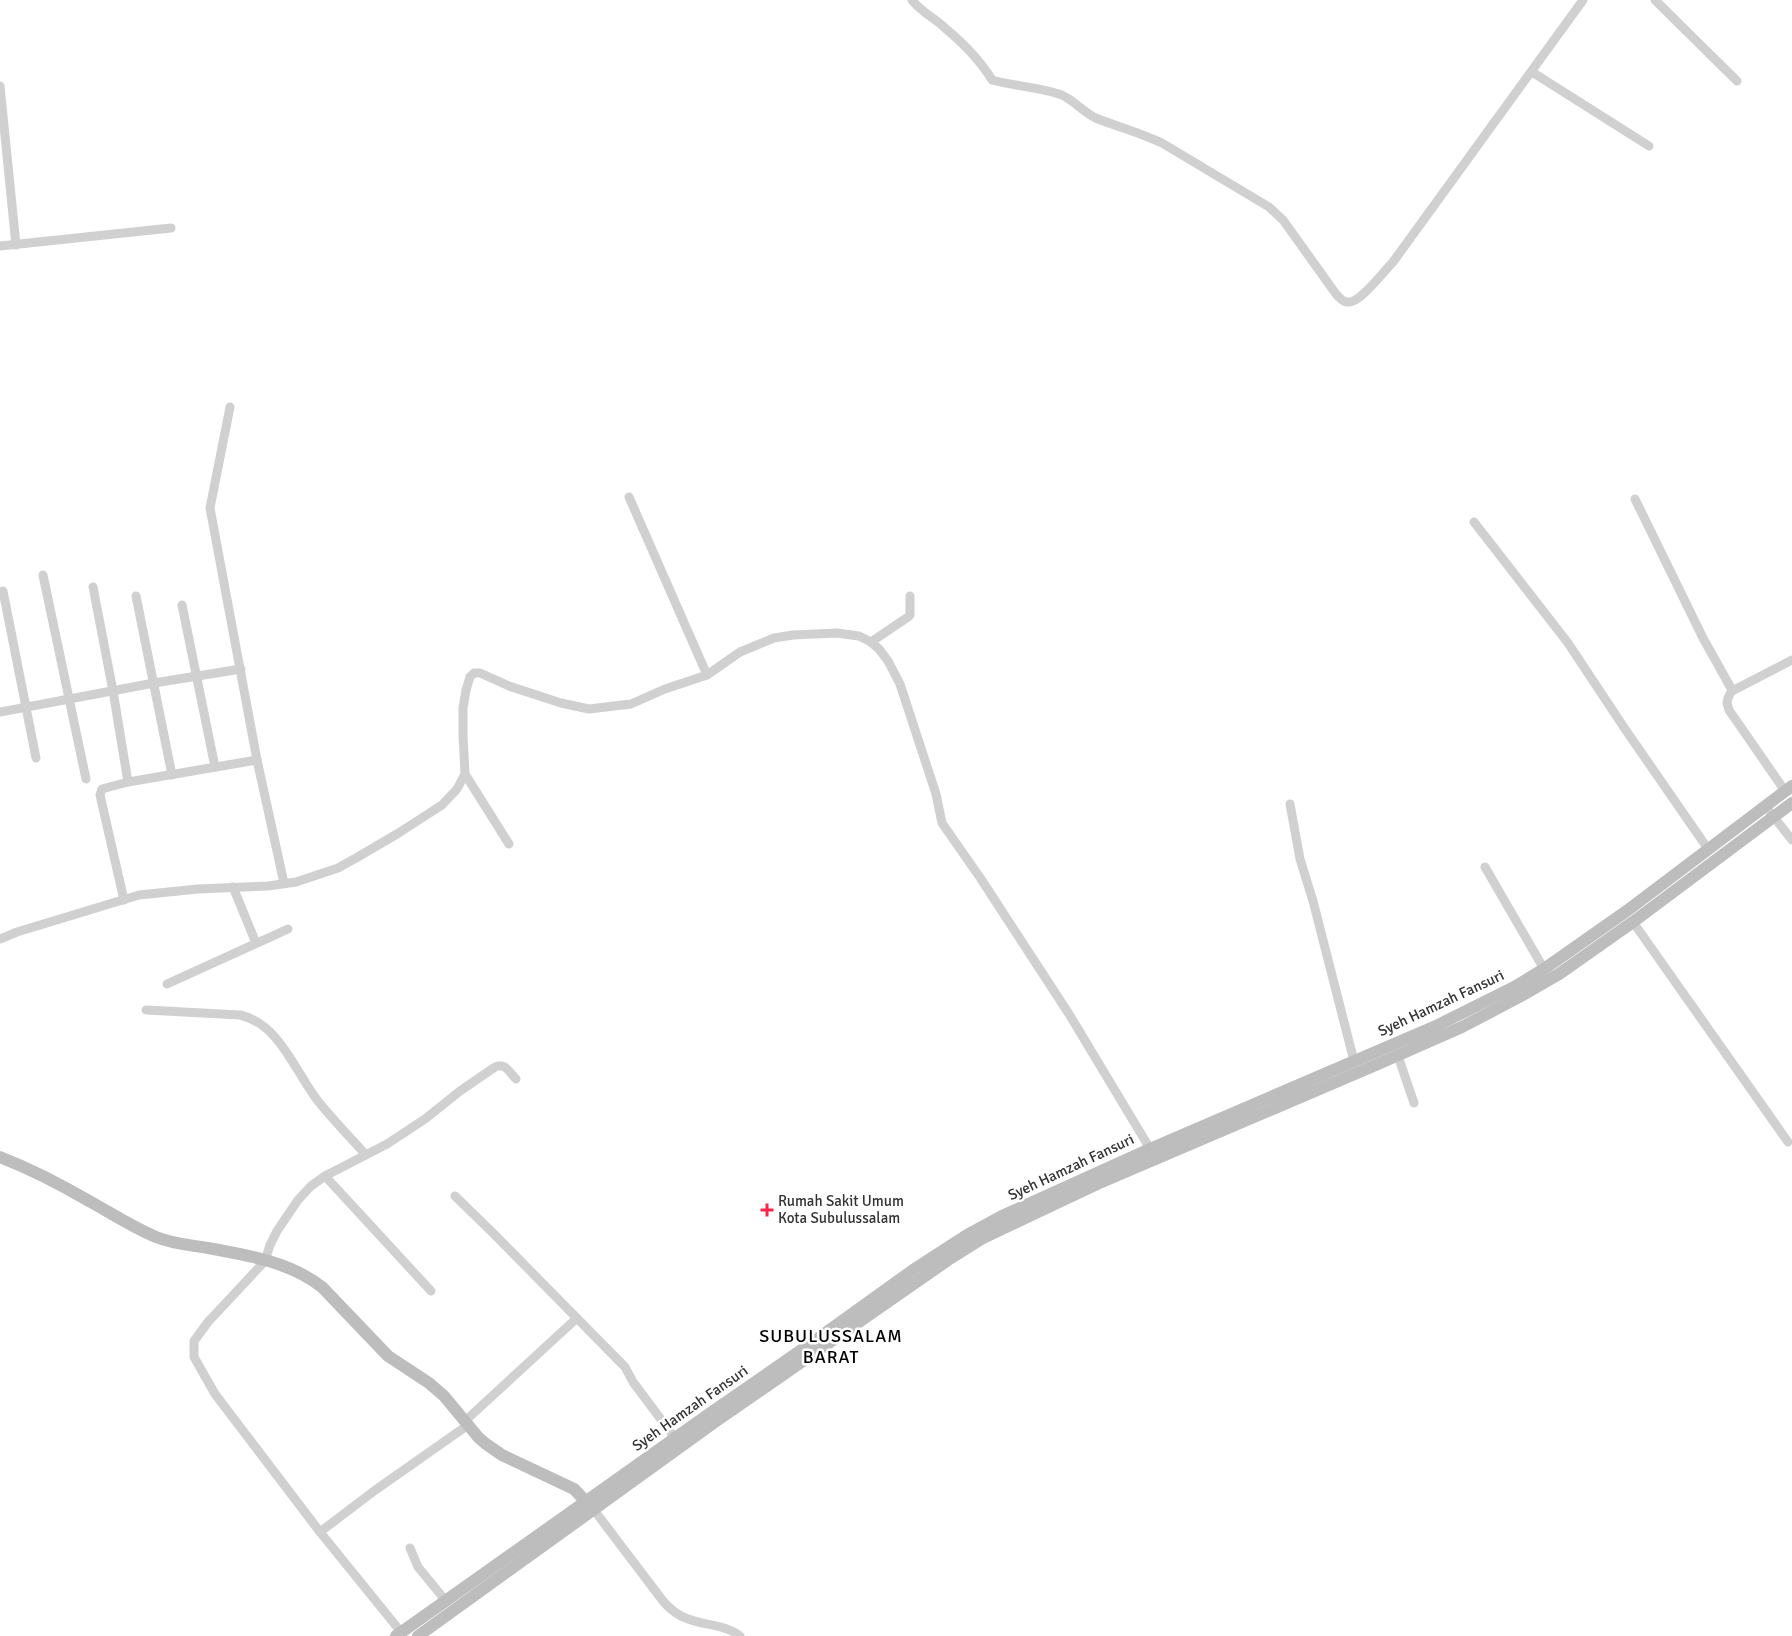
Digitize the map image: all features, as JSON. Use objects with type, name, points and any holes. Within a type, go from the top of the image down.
[{"type":"main road","name":"Syeh Hamzah Fansuri","points":[[398,1634],[715,1422],[1002,1216],[1398,1056],[1462,1027],[1521,996],[1628,910],[1788,788]]},
{"type":"main road","name":"Syeh Hamzah Fansuri","points":[[1152,1154],[1354,1061],[1436,1026],[1516,986],[1544,969],[1569,959],[1633,922],[1792,803]]},
{"type":"main road","points":[[0,1156],[48,1178],[138,1230],[158,1238],[265,1261],[298,1272],[322,1287],[380,1349],[437,1389],[478,1437],[494,1450],[574,1489],[591,1506]]},
{"type":"main road","name":"Syeh Hamzah Fansuri","points":[[418,1636],[591,1506],[675,1438],[913,1270],[947,1254]]},
{"type":"street","points":[[912,0],[920,9],[946,28],[976,57],[992,80],[1044,90],[1067,98],[1098,119],[1146,135],[1162,143],[1270,207],[1283,220],[1336,294],[1345,302],[1357,299],[1393,262],[1583,0]]},
{"type":"street","points":[[1655,0],[1737,82]]},
{"type":"street","points":[[1532,72],[1649,146]]},
{"type":"street","points":[[0,86],[4,146],[16,245]]},
{"type":"street","points":[[0,246],[171,228]]},
{"type":"street","points":[[230,406],[210,508],[257,760],[284,884]]},
{"type":"street","points":[[629,497],[707,675]]},
{"type":"street","points":[[1635,499],[1703,638],[1732,690]]},
{"type":"street","points":[[1474,522],[1568,643],[1708,849]]},
{"type":"street","points":[[43,575],[86,779]]},
{"type":"street","points":[[93,587],[128,782]]},
{"type":"street","points":[[3,591],[36,758]]},
{"type":"street","points":[[136,596],[172,774]]},
{"type":"street","points":[[871,642],[908,617],[910,614],[910,596]]},
{"type":"street","points":[[182,605],[215,767]]},
{"type":"street","points":[[509,844],[465,774],[463,708],[470,677],[474,673],[561,703],[589,709],[631,704],[665,689],[707,675],[740,652],[774,638],[837,633],[858,636],[871,642],[888,661],[900,684],[936,794],[942,823],[981,878],[1069,1014],[1152,1154]]},
{"type":"street","points":[[1732,690],[1792,660]]},
{"type":"street","points":[[0,712],[154,683],[241,670]]},
{"type":"street","points":[[1732,690],[1727,703],[1729,710],[1788,788]]},
{"type":"street","points":[[124,900],[100,795],[104,788],[128,782],[257,760]]},
{"type":"street","points":[[0,939],[17,932],[152,893],[284,884],[338,868],[397,834],[446,801],[457,789],[465,774]]},
{"type":"street","points":[[1290,804],[1300,859],[1313,901],[1354,1061]]},
{"type":"street","points":[[1766,806],[1792,840]]},
{"type":"street","points":[[1485,867],[1544,969]]},
{"type":"street","points":[[233,887],[256,943]]},
{"type":"street","points":[[1633,922],[1788,1142]]},
{"type":"street","points":[[167,984],[288,929]]},
{"type":"street","points":[[146,1010],[251,1017],[274,1037],[316,1099],[366,1155]]},
{"type":"street","points":[[1398,1056],[1414,1103]]},
{"type":"street","points":[[398,1634],[215,1394],[194,1357],[193,1349],[197,1335],[265,1261],[273,1238],[298,1200],[310,1186],[325,1176],[387,1144],[425,1119],[460,1091],[500,1064],[516,1078]]},
{"type":"street","points":[[325,1176],[430,1291]]},
{"type":"street","points":[[454,1196],[625,1366],[633,1382],[675,1438]]},
{"type":"street","points":[[320,1532],[467,1423],[577,1318]]},
{"type":"street","points":[[591,1506],[662,1601],[670,1608],[694,1621],[726,1627],[740,1636]]},
{"type":"street","points":[[410,1548],[418,1567],[446,1601]]},
{"type":"place","name":"Rumah Sakit Umum Kota Subulussalam","points":[[767,1210]]},
{"type":"district","name":"SUBULUSSALAM BARAT","points":[[831,1346]]}]
